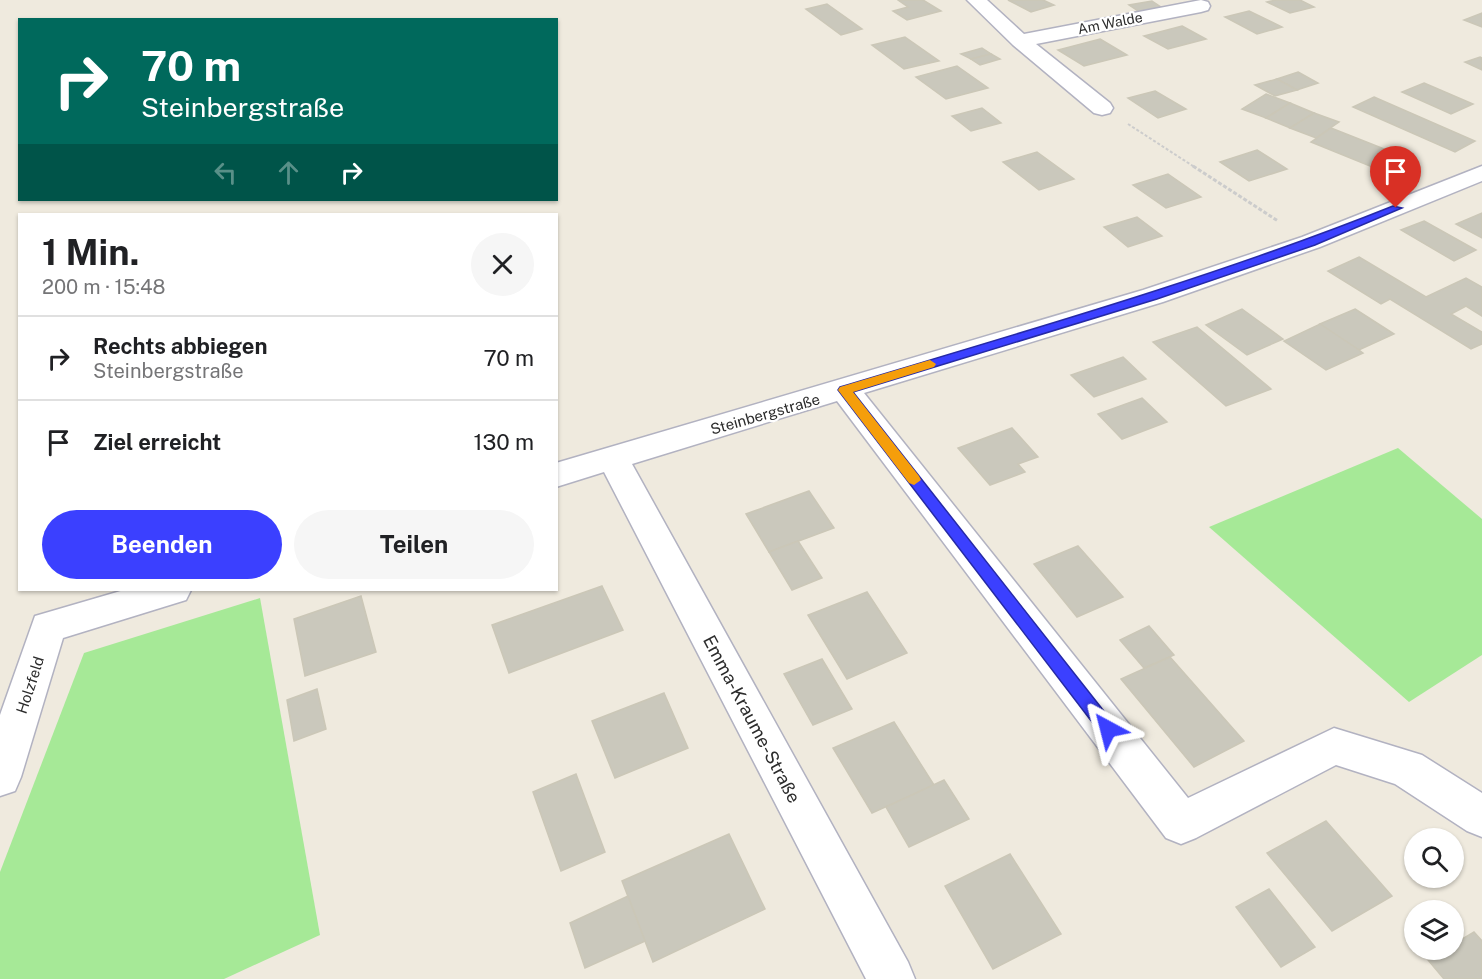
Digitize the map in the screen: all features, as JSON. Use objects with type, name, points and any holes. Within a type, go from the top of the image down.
[{"type":"street","points":[[976,0],[1020,41],[1102,108]]},
{"type":"street","name":"Am Walde","points":[[1020,41],[1201,6]]},
{"type":"street","name":"Steinbergstraße","points":[[558,474],[1153,296],[1311,243],[1482,173]]},
{"type":"street","points":[[845,390],[1181,824],[1334,746],[1407,769],[1482,816]]},
{"type":"street","name":"Emma-Kraume-Straße","points":[[613,458],[891,979]]},
{"type":"street","name":"Holzfeld","points":[[0,777],[48,627],[170,591]]},
{"type":"path","points":[[1102,108],[1311,243]]},
{"type":"green space","points":[[1398,448],[1482,519],[1482,655],[1409,702],[1209,527]]},
{"type":"green space","points":[[260,598],[320,935],[224,979],[0,979],[0,872],[84,653]]},
{"type":"building","points":[[898,0],[923,0],[941,11],[907,20],[893,11],[908,7]]},
{"type":"building","points":[[1008,0],[1043,0],[1054,5],[1031,12]]},
{"type":"building","points":[[1300,0],[1314,7],[1290,13],[1267,2]]},
{"type":"building","points":[[1152,1],[1164,9],[1141,13],[1129,5]]},
{"type":"building","points":[[827,4],[862,29],[841,35],[806,9]]},
{"type":"building","points":[[1249,11],[1282,27],[1257,34],[1225,17]]},
{"type":"building","points":[[1482,13],[1482,27],[1464,20]]},
{"type":"building","points":[[1182,26],[1206,39],[1168,49],[1144,36]]},
{"type":"building","points":[[905,37],[939,61],[904,69],[872,45]]},
{"type":"building","points":[[1100,39],[1127,55],[1084,66],[1058,50]]},
{"type":"building","points":[[982,48],[991,54],[971,59],[961,54]]},
{"type":"building","points":[[991,54],[1000,59],[980,65],[971,59]]},
{"type":"building","points":[[1482,58],[1482,70],[1465,62]]},
{"type":"building","points":[[957,66],[988,88],[946,99],[916,77]]},
{"type":"building","points":[[1298,72],[1318,83],[1297,90],[1277,79]]},
{"type":"building","points":[[1277,79],[1297,90],[1275,96],[1255,85]]},
{"type":"building","points":[[1424,83],[1473,104],[1451,114],[1402,92]]},
{"type":"building","points":[[1155,91],[1186,109],[1158,118],[1128,98]]},
{"type":"building","points":[[1266,94],[1290,103],[1266,118],[1242,109]]},
{"type":"building","points":[[1374,97],[1475,141],[1455,152],[1353,107]]},
{"type":"building","points":[[1290,103],[1314,113],[1290,128],[1266,118]]},
{"type":"building","points":[[982,108],[1001,123],[971,131],[952,116]]},
{"type":"building","points":[[1314,113],[1339,122],[1316,138],[1290,128]]},
{"type":"building","points":[[1331,128],[1412,160],[1392,175],[1311,142]]},
{"type":"building","points":[[1257,150],[1287,169],[1249,181],[1220,162]]},
{"type":"building","points":[[1037,152],[1074,179],[1039,190],[1003,162]]},
{"type":"building","points":[[1168,174],[1201,197],[1166,208],[1133,185]]},
{"type":"building","points":[[1482,213],[1482,238],[1456,224]]},
{"type":"building","points":[[1137,217],[1162,236],[1128,247],[1104,227]]},
{"type":"building","points":[[1424,221],[1476,250],[1454,261],[1401,230]]},
{"type":"building","points":[[1359,257],[1426,297],[1466,278],[1482,287],[1482,316],[1466,306],[1451,314],[1482,332],[1482,344],[1471,349],[1390,299],[1381,304],[1328,271]]},
{"type":"building","points":[[1242,309],[1283,339],[1247,355],[1206,325]]},
{"type":"building","points":[[1355,309],[1394,334],[1359,350],[1320,324]]},
{"type":"building","points":[[1320,324],[1363,353],[1326,370],[1284,341]]},
{"type":"building","points":[[1197,327],[1271,389],[1226,406],[1153,342]]},
{"type":"building","points":[[1123,357],[1146,379],[1094,397],[1071,375]]},
{"type":"building","points":[[1142,398],[1167,422],[1122,439],[1098,414]]},
{"type":"building","points":[[1012,428],[1038,457],[1018,464],[1025,472],[990,485],[958,448]]},
{"type":"building","points":[[809,491],[834,528],[769,552],[746,514]]},
{"type":"building","points":[[798,541],[822,578],[792,590],[769,552]]},
{"type":"building","points":[[1078,546],[1123,597],[1077,617],[1034,564]]},
{"type":"building","points":[[602,586],[623,630],[509,673],[492,625]]},
{"type":"building","points":[[867,592],[907,653],[847,679],[808,615]]},
{"type":"building","points":[[361,596],[376,652],[305,676],[294,619]]},
{"type":"building","points":[[1149,626],[1174,655],[1144,668],[1120,640]]},
{"type":"building","points":[[1170,657],[1244,741],[1194,767],[1121,679]]},
{"type":"building","points":[[822,659],[852,709],[813,725],[784,674]]},
{"type":"building","points":[[317,689],[326,729],[294,741],[287,700]]},
{"type":"building","points":[[664,693],[688,748],[615,778],[592,721]]},
{"type":"building","points":[[894,722],[934,785],[872,813],[833,748]]},
{"type":"building","points":[[576,774],[605,852],[561,871],[533,792]]},
{"type":"building","points":[[944,780],[969,819],[909,847],[886,807]]},
{"type":"building","points":[[1326,821],[1392,896],[1332,931],[1267,853]]},
{"type":"building","points":[[729,834],[765,909],[653,962],[622,881]]},
{"type":"building","points":[[1010,854],[1061,934],[993,969],[945,886]]},
{"type":"building","points":[[1269,889],[1315,947],[1281,967],[1236,907]]},
{"type":"building","points":[[628,896],[645,941],[585,968],[570,923]]},
{"type":"building","points":[[1474,932],[1482,941],[1482,979],[1444,979],[1428,960],[1464,960],[1464,938]]},
{"type":"slow traffic","points":[[914,480],[845,390],[930,364]]},
{"type":"route","points":[[1108,729],[845,390],[1153,296],[1311,243],[1396,208]]}]
